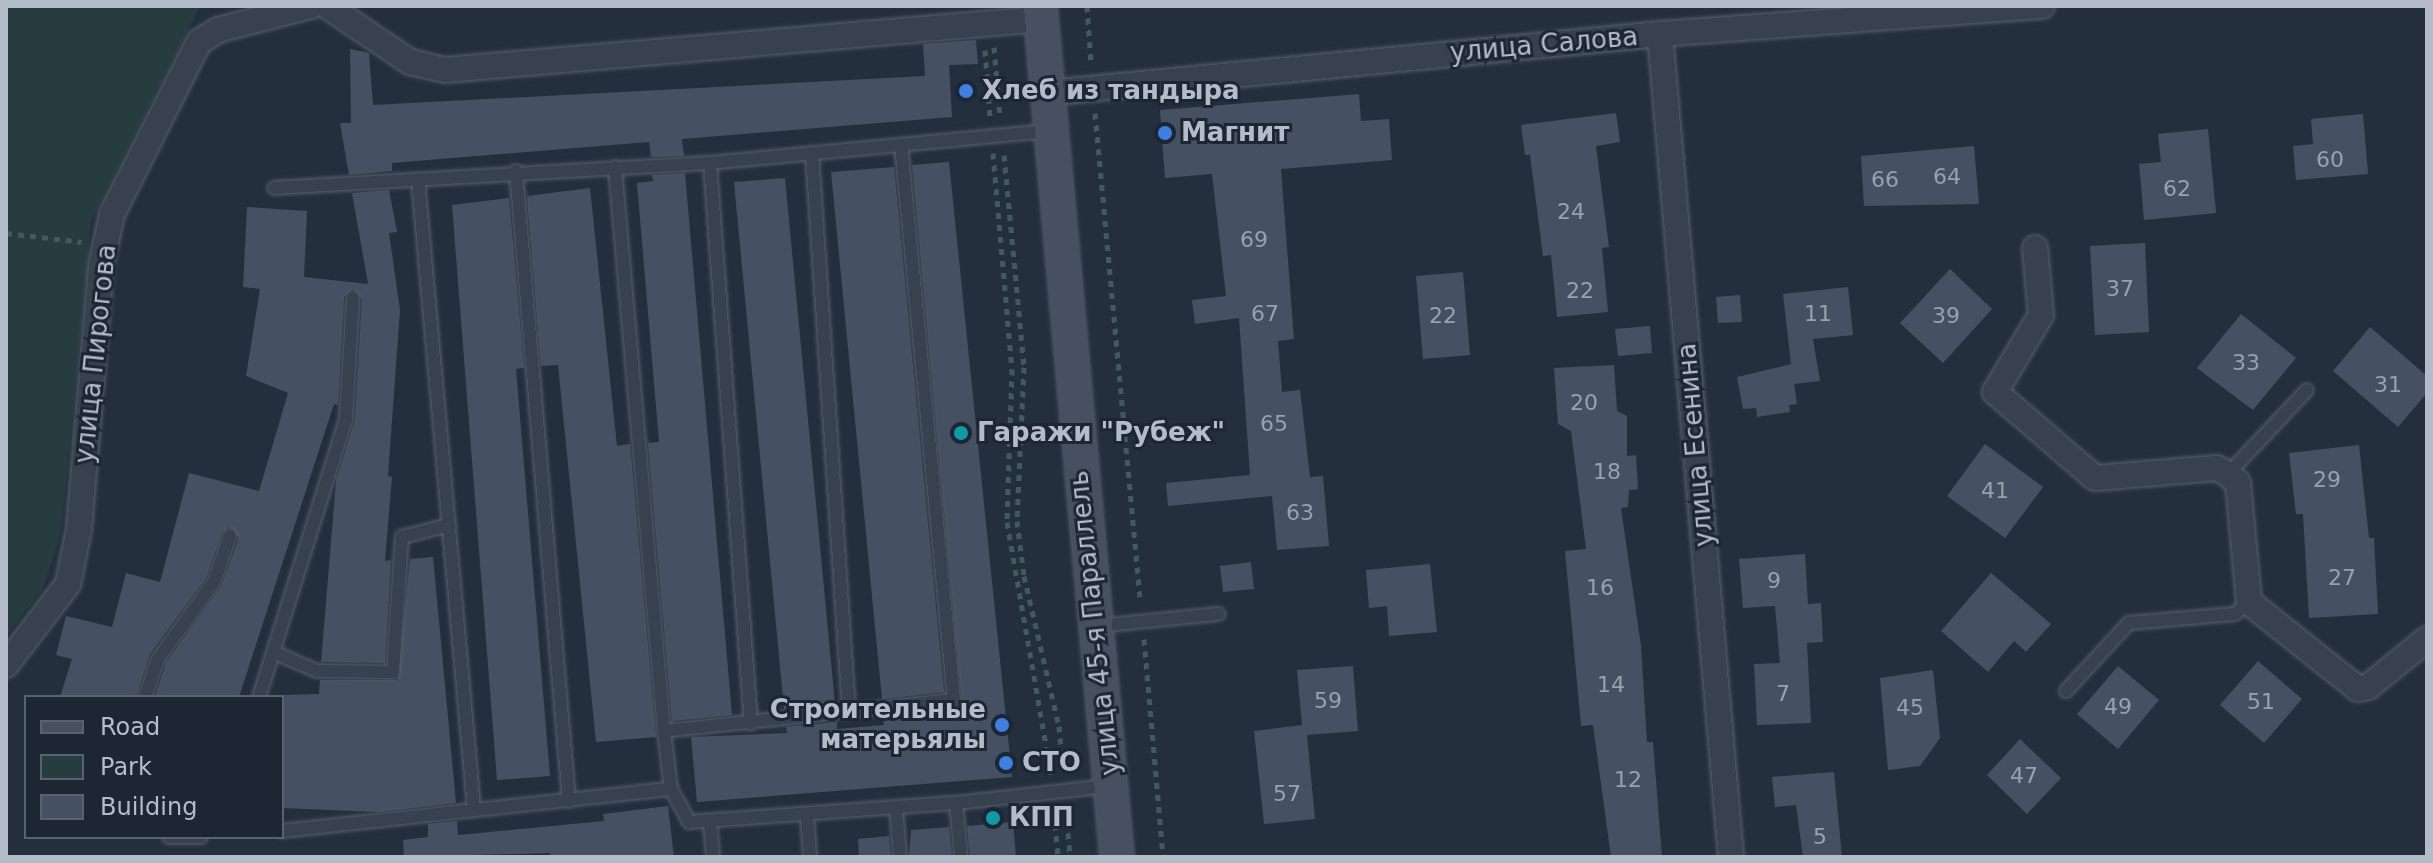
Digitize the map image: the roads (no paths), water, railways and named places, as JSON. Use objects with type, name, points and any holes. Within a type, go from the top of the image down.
[{"type":"main road","name":"улица 45-я Параллель","points":[[1040,13],[1117,857]]},
{"type":"street","name":"улица Пирогова","points":[[6,665],[68,584],[79,529],[106,244],[119,200],[199,42],[218,30],[311,6]]},
{"type":"street","points":[[327,6],[410,62],[445,70],[991,24],[1040,13]]},
{"type":"street","name":"улица Салова","points":[[1047,93],[1660,34],[2042,6]]},
{"type":"street","name":"улица Есенина","points":[[1660,34],[1731,857]]},
{"type":"street","points":[[2035,248],[2041,315],[1995,392],[2095,478],[2217,468],[2228,474],[2238,483],[2249,602],[2358,689],[2368,687],[2427,639]]},
{"type":"lane","points":[[274,188],[516,171],[710,163],[1050,131]]},
{"type":"lane","points":[[664,731],[954,700],[901,145]]},
{"type":"lane","points":[[812,153],[849,711]]},
{"type":"lane","points":[[710,163],[751,724]]},
{"type":"lane","points":[[615,167],[664,731],[671,789],[689,822],[956,803],[1111,785]]},
{"type":"lane","points":[[516,171],[569,801]]},
{"type":"lane","points":[[418,180],[474,809]]},
{"type":"lane","points":[[260,695],[346,419],[353,298]]},
{"type":"lane","points":[[2228,474],[2307,390]]},
{"type":"lane","points":[[273,652],[317,671],[393,672],[402,537],[449,525]]},
{"type":"lane","points":[[146,695],[158,659],[214,582],[230,536]]},
{"type":"lane","points":[[2066,691],[2129,623],[2235,614],[2249,602]]},
{"type":"lane","points":[[1094,626],[1218,614]]},
{"type":"lane","points":[[284,831],[671,789]]},
{"type":"lane","points":[[956,803],[961,857]]},
{"type":"lane","points":[[896,808],[900,857]]},
{"type":"lane","points":[[807,815],[810,857]]},
{"type":"lane","points":[[710,822],[713,857]]},
{"type":"place","name":"Хлеб из тандыра","points":[[966,91]]},
{"type":"place","name":"Магнит","points":[[1165,133]]},
{"type":"place","name":"Гаражи \"Рубеж\"","points":[[961,433]]},
{"type":"place","name":"Строительные матерьялы","points":[[1002,725]]},
{"type":"place","name":"СТО","points":[[1006,763]]},
{"type":"place","name":"КПП","points":[[993,818]]}]
